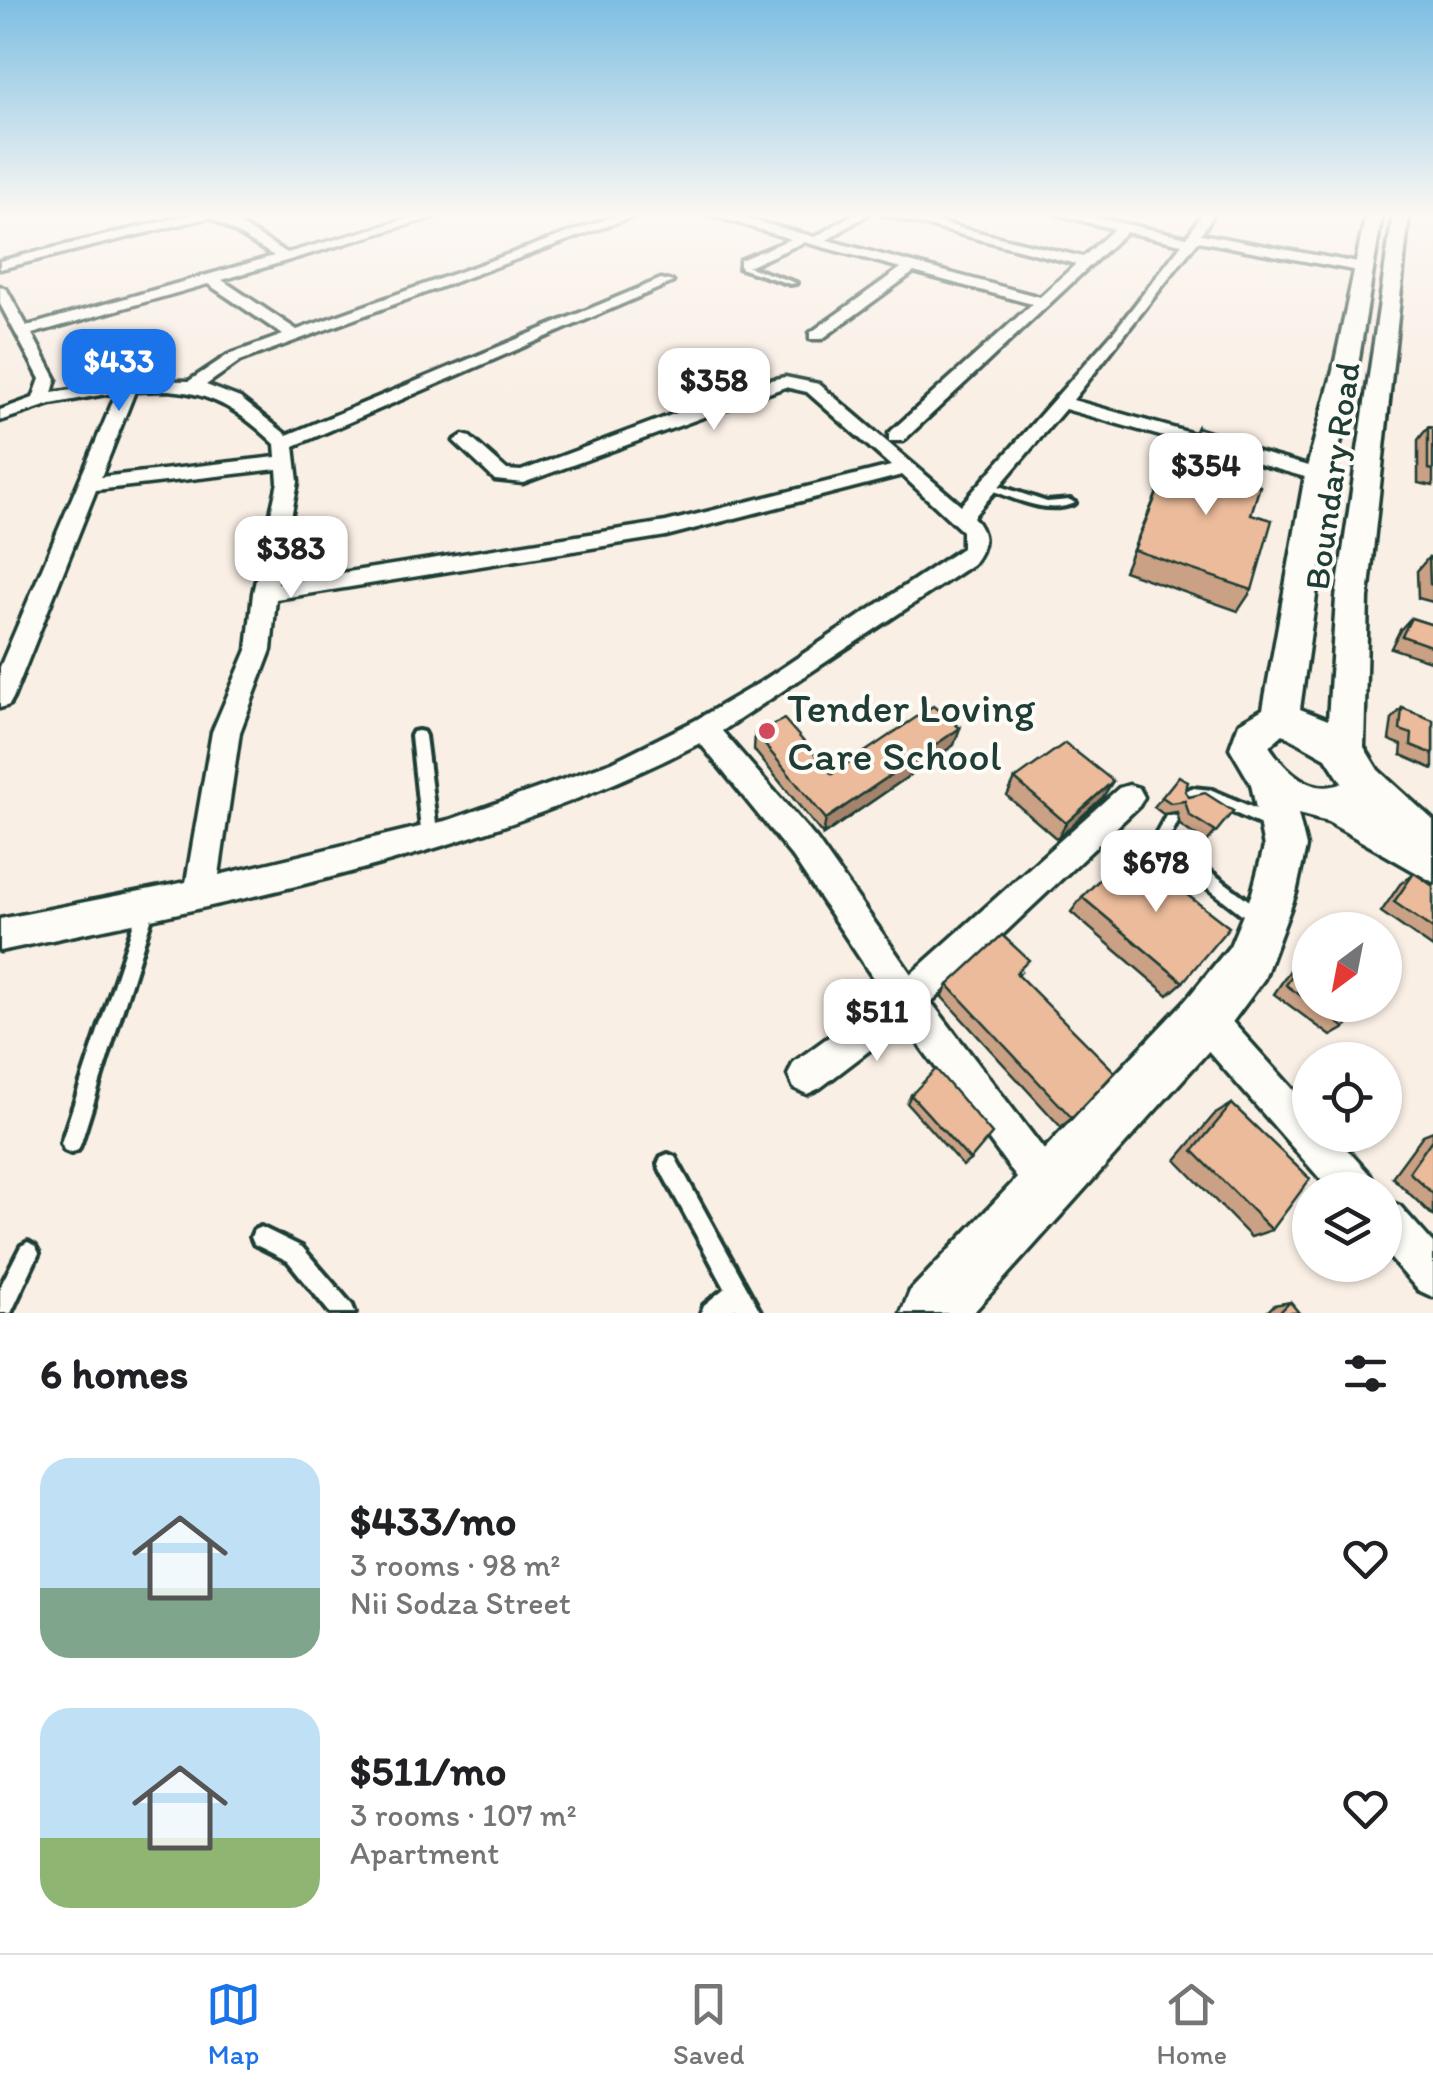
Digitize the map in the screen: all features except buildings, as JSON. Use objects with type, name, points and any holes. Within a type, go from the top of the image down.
[{"type":"main road","name":"Boundary Road","points":[[1280,717],[1319,475],[1362,275]]},
{"type":"main road","name":"Boundary Road","points":[[1340,785],[1352,598],[1393,275]]},
{"type":"main road","points":[[932,1313],[1204,1018],[1247,962],[1264,921],[1283,837],[1270,781],[1249,748],[1252,734],[1280,717],[1316,730],[1340,785],[1433,862]]},
{"type":"main road","points":[[1270,781],[1340,785],[1433,848]]},
{"type":"main road","points":[[1283,837],[1340,785]]},
{"type":"street","points":[[23,332],[223,275]]},
{"type":"street","points":[[193,386],[225,362],[463,275]]},
{"type":"street","points":[[816,336],[900,275]]},
{"type":"street","points":[[943,275],[1040,301]]},
{"type":"street","points":[[896,438],[1069,275]]},
{"type":"street","points":[[962,516],[1120,338],[1166,275]]},
{"type":"street","points":[[211,279],[295,336]]},
{"type":"street","points":[[87,485],[286,452],[666,282]]},
{"type":"street","points":[[0,290],[7,317],[23,332],[48,379],[42,400]]},
{"type":"street","points":[[0,936],[200,894],[430,839],[560,794],[704,729],[965,559],[974,537],[962,516],[902,469],[813,388],[800,382],[766,386],[524,478],[502,476],[463,441]]},
{"type":"street","points":[[0,416],[42,400],[127,389],[193,386],[236,403],[286,452],[288,482],[265,592],[259,650],[226,732],[200,894]]},
{"type":"street","points":[[0,698],[127,389]]},
{"type":"street","points":[[1062,402],[1319,475]]},
{"type":"street","points":[[265,592],[666,529],[902,469]]},
{"type":"street","points":[[704,729],[805,850],[908,1000],[1047,1186]]},
{"type":"street","points":[[807,1075],[908,1000],[1129,797]]},
{"type":"street","points":[[1204,1018],[1342,1172]]},
{"type":"street","points":[[1402,1240],[1433,1275]]},
{"type":"lane","points":[[768,275],[792,283]]},
{"type":"lane","points":[[988,486],[1046,505],[1070,503]]},
{"type":"lane","points":[[418,736],[430,839]]},
{"type":"lane","points":[[1187,800],[1192,794],[1207,794],[1283,837]]},
{"type":"lane","points":[[1171,821],[1162,838],[1169,849],[1264,921]]},
{"type":"lane","points":[[71,1143],[148,904]]},
{"type":"lane","points":[[668,1164],[750,1313]]},
{"type":"lane","points":[[261,1238],[295,1254],[344,1313]]},
{"type":"lane","points":[[0,1311],[28,1253]]},
{"type":"lane","points":[[712,1313],[738,1291]]},
{"type":"place","name":"Tender Loving Care School","points":[[767,731]]}]
